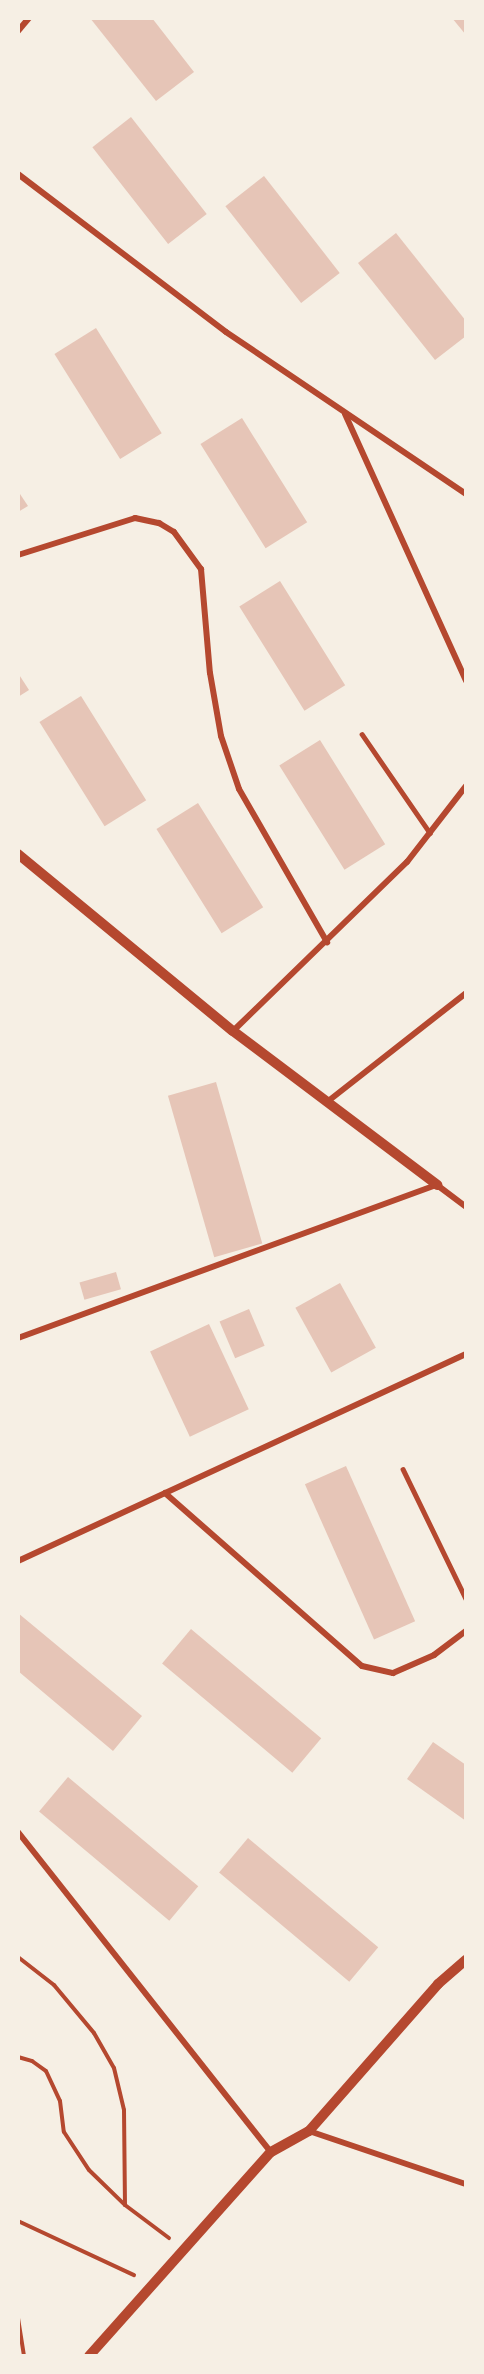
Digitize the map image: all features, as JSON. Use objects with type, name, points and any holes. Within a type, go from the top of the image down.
[{"type":"street","points":[[18,30],[29,18]]},
{"type":"street","points":[[18,174],[226,332],[466,494]]},
{"type":"street","points":[[345,413],[466,681]]},
{"type":"street","points":[[18,555],[135,518],[159,523],[174,532],[201,569],[219,726],[239,789],[327,942]]},
{"type":"street","points":[[233,1031],[407,862],[466,786]]},
{"type":"street","points":[[18,854],[233,1031],[466,1207]]},
{"type":"street","points":[[327,1102],[466,993]]},
{"type":"street","points":[[18,1338],[437,1185]]},
{"type":"street","points":[[18,1561],[466,1354]]},
{"type":"street","points":[[165,1493],[362,1666],[393,1673],[434,1655],[466,1631]]},
{"type":"street","points":[[18,1832],[271,2152]]},
{"type":"street","points":[[89,2356],[271,2152],[309,2131],[438,1984],[466,1960]]},
{"type":"street","points":[[309,2131],[466,2184]]},
{"type":"lane","points":[[362,734],[430,833]]},
{"type":"lane","points":[[403,1469],[466,1599]]},
{"type":"path","points":[[18,1957],[61,1993],[94,2033],[114,2068],[124,2110],[125,2205]]},
{"type":"path","points":[[18,2058],[33,2061],[46,2072],[57,2094],[64,2132],[89,2170],[125,2205],[184,2250]]},
{"type":"path","points":[[18,2221],[154,2283]]},
{"type":"path","points":[[18,2318],[24,2356]]},
{"type":"building","points":[[90,18],[152,18],[194,72],[156,101]]},
{"type":"building","points":[[452,18],[466,18],[466,35]]},
{"type":"building","points":[[131,117],[207,214],[168,244],[92,147]]},
{"type":"building","points":[[264,176],[340,273],[301,303],[225,206]]},
{"type":"building","points":[[396,233],[466,321],[466,336],[435,360],[358,263]]},
{"type":"building","points":[[96,328],[162,433],[120,459],[54,354]]},
{"type":"building","points":[[242,418],[307,522],[266,548],[200,444]]},
{"type":"building","points":[[18,491],[28,506],[18,512]]},
{"type":"building","points":[[280,581],[345,685],[304,711],[239,606]]},
{"type":"building","points":[[18,673],[29,690],[18,697]]},
{"type":"building","points":[[81,696],[146,800],[105,826],[39,722]]},
{"type":"building","points":[[320,740],[385,844],[344,870],[279,765]]},
{"type":"building","points":[[198,803],[263,907],[222,933],[156,829]]},
{"type":"building","points":[[216,1082],[262,1243],[214,1257],[168,1096]]},
{"type":"building","points":[[116,1272],[121,1289],[84,1300],[79,1282]]},
{"type":"building","points":[[340,1283],[376,1348],[331,1372],[295,1308]]},
{"type":"building","points":[[249,1309],[265,1346],[235,1358],[220,1322]]},
{"type":"building","points":[[209,1324],[249,1409],[190,1437],[150,1351]]},
{"type":"building","points":[[346,1466],[415,1621],[374,1640],[305,1484]]},
{"type":"building","points":[[18,1613],[142,1716],[113,1751],[18,1671]]},
{"type":"building","points":[[191,1629],[321,1738],[292,1773],[162,1663]]},
{"type":"building","points":[[433,1742],[466,1765],[466,1821],[407,1779]]},
{"type":"building","points":[[68,1777],[198,1886],[169,1921],[39,1811]]},
{"type":"building","points":[[248,1838],[378,1947],[349,1982],[219,1872]]}]
